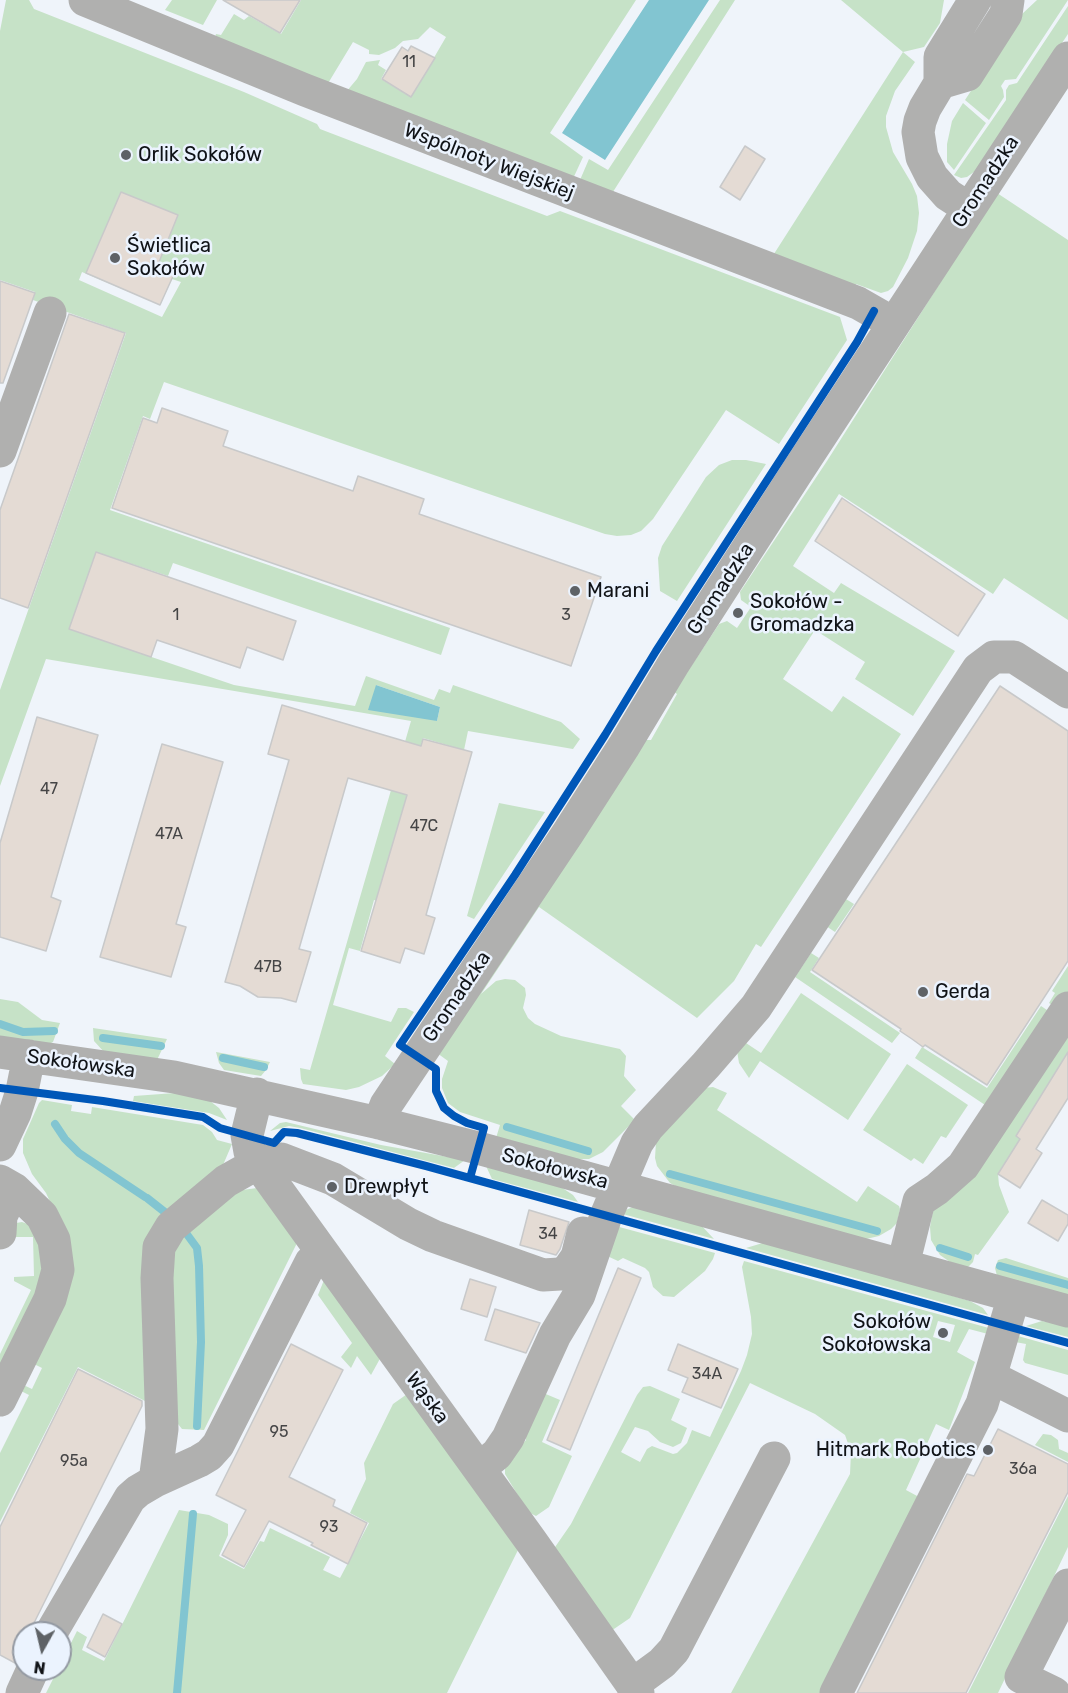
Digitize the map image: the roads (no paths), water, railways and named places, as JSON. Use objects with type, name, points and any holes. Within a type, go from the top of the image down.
[{"type":"street","name":"Wspólnoty Wiejskiej","points":[[85,0],[314,94],[858,303],[893,323]]},
{"type":"street","points":[[968,208],[940,188],[926,166],[919,148],[920,120],[940,84],[940,57],[975,0]]},
{"type":"street","points":[[940,84],[967,75],[1006,14],[1008,0]]},
{"type":"street","name":"Gromadzka","points":[[379,1123],[386,1105],[568,833],[674,663],[893,323],[1068,58]]},
{"type":"street","points":[[0,451],[50,313]]},
{"type":"street","points":[[155,1481],[162,1429],[157,1278],[159,1247],[171,1227],[226,1181],[258,1163],[281,1159],[333,1179],[408,1224],[434,1236],[543,1275],[560,1274],[573,1264],[607,1184],[648,1127],[739,1027],[779,973],[982,664],[993,657],[1014,657],[1068,692]]},
{"type":"street","points":[[903,1265],[919,1201],[937,1189],[963,1166],[1068,1008]]},
{"type":"street","points":[[0,1145],[15,1113],[22,1091],[14,1054]]},
{"type":"street","name":"Sokołowska","points":[[14,1054],[174,1077],[379,1123],[1068,1311]]},
{"type":"street","name":"Wąska","points":[[257,1094],[247,1140],[250,1152],[635,1689]]},
{"type":"street","points":[[479,1469],[497,1454],[508,1438],[555,1335],[579,1295],[607,1184]]},
{"type":"street","points":[[0,1233],[7,1185]]},
{"type":"street","points":[[0,1400],[50,1299],[58,1270],[54,1240],[42,1216],[7,1185]]},
{"type":"street","points":[[58,1621],[125,1504],[138,1491],[199,1461],[218,1445],[311,1262],[322,1253]]},
{"type":"street","points":[[836,1693],[974,1420],[991,1377],[1014,1296]]},
{"type":"street","points":[[991,1377],[1068,1416]]},
{"type":"street","points":[[635,1689],[662,1663],[678,1643],[774,1458]]},
{"type":"street","points":[[1054,1693],[1021,1677],[1068,1585]]},
{"type":"water","points":[[649,0],[709,0],[605,160],[562,133]]},
{"type":"water","points":[[376,685],[440,707],[437,721],[368,710]]},
{"type":"waterway","points":[[0,1024],[23,1032],[54,1031]]},
{"type":"waterway","points":[[103,1038],[161,1046]]},
{"type":"waterway","points":[[223,1058],[264,1067]]},
{"type":"waterway","points":[[55,1124],[65,1139],[79,1153],[145,1197]]},
{"type":"waterway","points":[[507,1127],[588,1151]]},
{"type":"waterway","points":[[670,1174],[877,1231]]},
{"type":"waterway","points":[[147,1198],[166,1213]]},
{"type":"waterway","points":[[186,1233],[197,1248],[199,1266],[201,1342],[197,1426]]},
{"type":"waterway","points":[[940,1248],[968,1257]]},
{"type":"waterway","points":[[1000,1266],[1068,1285]]},
{"type":"waterway","points":[[177,1693],[193,1514]]},
{"type":"place","name":"Orlik Sokołów","points":[[126,155]]},
{"type":"place","name":"Świetlica Sokołów","points":[[115,258]]},
{"type":"place","name":"Marani","points":[[575,591]]},
{"type":"place","name":"Sokołów - Gromadzka","points":[[738,613]]},
{"type":"place","name":"Gerda","points":[[923,992]]},
{"type":"place","name":"Drewpłyt","points":[[332,1187]]},
{"type":"place","name":"Sokołów Sokołowska","points":[[943,1333]]},
{"type":"place","name":"Hitmark Robotics","points":[[988,1450]]}]
